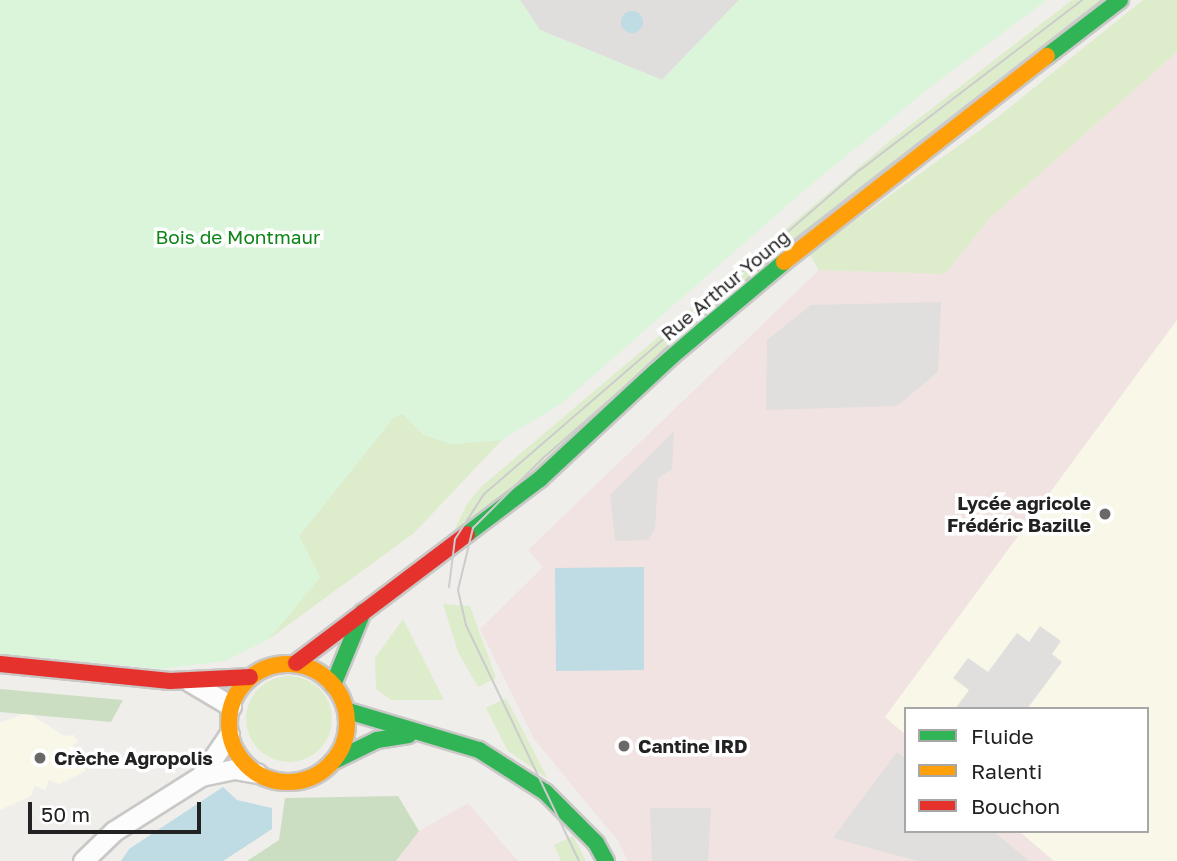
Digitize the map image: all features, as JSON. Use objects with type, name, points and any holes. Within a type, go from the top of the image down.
[{"type":"street","name":"Rue Arthur Young","points":[[296,663],[364,609],[430,564],[540,479],[672,356],[838,218],[1120,0]]},
{"type":"street","points":[[333,685],[364,609]]},
{"type":"street","points":[[0,664],[188,681],[250,677],[271,666],[296,663],[312,667],[333,685],[348,711],[347,735],[332,762]]},
{"type":"street","points":[[250,677],[231,706],[229,736],[237,754],[257,773]]},
{"type":"street","points":[[188,681],[231,706]]},
{"type":"street","points":[[348,711],[479,750],[528,779],[596,843],[606,861]]},
{"type":"street","points":[[201,775],[234,769],[296,781],[377,740],[424,733]]},
{"type":"street","points":[[83,861],[114,831],[201,775],[229,736]]},
{"type":"shaded area","points":[[520,0],[739,0],[662,80],[540,30]]},
{"type":"shaded area","points":[[1177,52],[1177,320],[885,717],[904,733],[904,833],[1021,833],[1054,861],[628,861],[618,841],[534,739],[480,629],[543,567],[528,550],[819,270],[945,274],[990,218]]},
{"type":"shaded area","points":[[941,302],[938,372],[897,406],[766,410],[767,340],[811,305]]},
{"type":"shaded area","name":"Lycée agricole Frédéric Bazille","points":[[1177,320],[1177,861],[1054,861],[1021,833],[1149,833],[1149,707],[904,707],[904,733],[885,717]]},
{"type":"shaded area","points":[[674,431],[672,469],[658,478],[655,529],[648,540],[615,541],[610,495]]},
{"type":"shaded area","points":[[1040,626],[1061,641],[1052,654],[1062,662],[1028,707],[956,707],[969,690],[953,678],[968,658],[988,672],[1017,633],[1029,642]]},
{"type":"shaded area","name":"Crèche Agropolis","points":[[27,712],[64,736],[74,735],[78,742],[73,745],[86,771],[59,784],[49,780],[45,790],[35,786],[31,796],[0,810],[0,723]]},
{"type":"shaded area","points":[[897,752],[904,757],[904,833],[995,833],[1029,861],[918,861],[833,838]]},
{"type":"shaded area","points":[[468,803],[518,861],[396,861],[419,831]]},
{"type":"shaded area","points":[[650,808],[711,808],[708,861],[652,861]]},
{"type":"green space","name":"Bois de Montmaur","points":[[0,0],[520,0],[540,30],[662,80],[739,0],[1047,0],[933,85],[807,188],[562,403],[502,440],[451,444],[424,435],[403,414],[394,417],[299,536],[320,577],[269,639],[225,661],[161,669],[0,654]]},
{"type":"green space","points":[[1072,0],[1109,0],[448,542],[467,504],[482,486],[891,140]]},
{"type":"green space","points":[[1143,0],[1177,0],[1177,52],[990,218],[945,274],[819,270],[809,254],[994,120]]},
{"type":"green space","points":[[403,414],[424,435],[451,444],[502,440],[414,533],[269,639],[320,577],[299,536],[394,417]]},
{"type":"green space","points":[[443,604],[470,606],[496,678],[478,687],[458,652]]},
{"type":"green space","points":[[403,619],[444,700],[391,700],[376,689],[375,658]]},
{"type":"green space","points":[[289,676],[305,680],[319,689],[328,703],[332,719],[328,735],[319,749],[305,758],[289,762],[273,758],[259,749],[250,735],[246,719],[250,703],[259,689],[273,680]]},
{"type":"green space","points":[[0,689],[123,700],[111,722],[0,712]]},
{"type":"green space","points":[[506,698],[548,779],[507,750],[486,708]]},
{"type":"green space","points":[[398,796],[419,831],[396,861],[247,861],[279,840],[285,798]]},
{"type":"green space","points":[[573,836],[586,861],[561,861],[554,845]]},
{"type":"water","points":[[632,11],[640,14],[643,22],[640,30],[632,33],[624,30],[621,22],[624,14]]},
{"type":"water","points":[[644,567],[644,670],[556,671],[555,568]]},
{"type":"water","points":[[223,787],[237,800],[272,808],[272,829],[223,861],[121,861],[129,849]]},
{"type":"tram line","points":[[449,587],[455,539],[484,494],[860,170],[1082,0]]},
{"type":"tram line","points":[[579,861],[466,625],[458,590],[473,528],[543,458],[777,253],[1102,0]]},
{"type":"traffic: fast","points":[[1047,56],[1120,0]]},
{"type":"traffic: fast","points":[[467,534],[540,479],[672,356],[784,262]]},
{"type":"traffic: fast","points":[[333,685],[363,612]]},
{"type":"traffic: fast","points":[[348,711],[479,750],[545,792],[596,843],[606,861]]},
{"type":"traffic: fast","points":[[332,762],[377,740],[409,735]]},
{"type":"traffic: slow","points":[[784,262],[1047,56]]},
{"type":"traffic: slow","points":[[288,664],[311,668],[330,681],[343,700],[347,723],[343,746],[330,765],[311,778],[288,782],[265,778],[246,765],[233,746],[229,723],[233,700],[246,681],[265,668],[288,664]]},
{"type":"traffic: jam","points":[[296,663],[467,534]]},
{"type":"traffic: jam","points":[[0,664],[170,681],[250,677]]},
{"type":"place","name":"Lycée agricole Frédéric Bazille","points":[[1105,514]]},
{"type":"place","name":"Cantine IRD","points":[[624,746]]},
{"type":"place","name":"Crèche Agropolis","points":[[40,758]]}]
